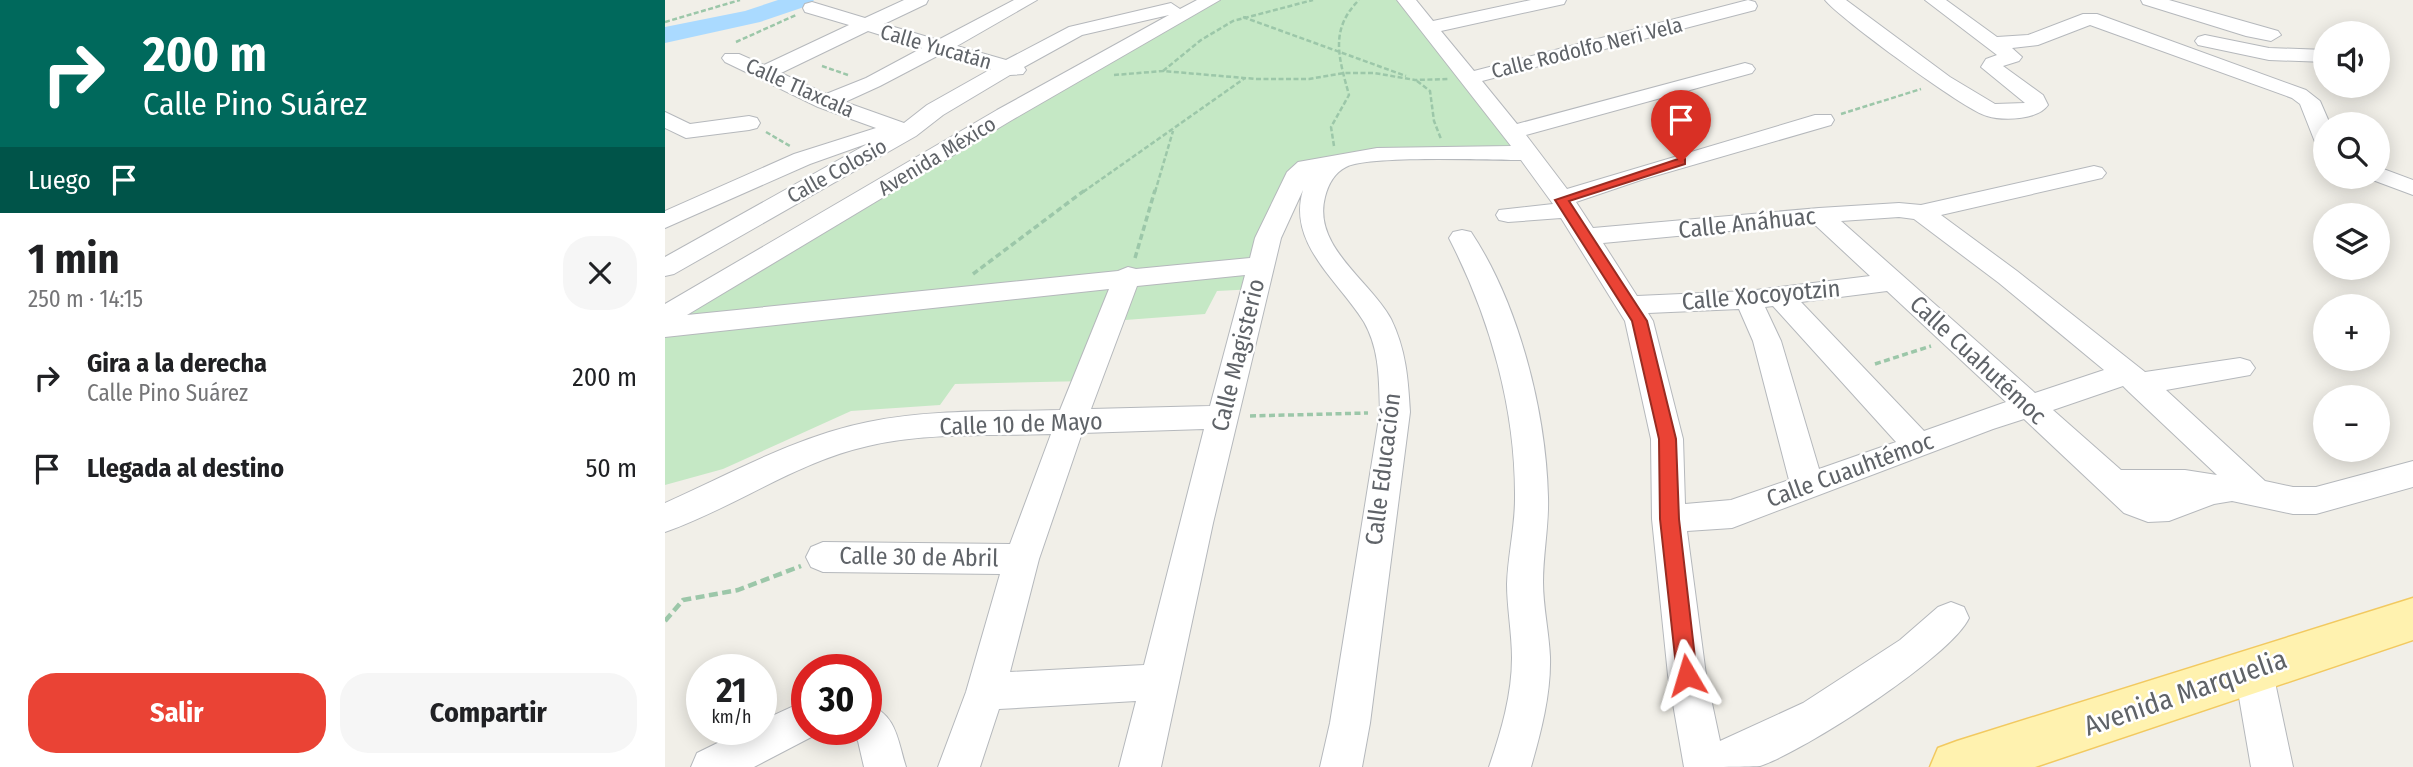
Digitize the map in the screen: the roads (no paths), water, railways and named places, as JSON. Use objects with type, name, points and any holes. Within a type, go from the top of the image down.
[{"type":"main road","name":"Avenida Marquelia","points":[[1957,767],[2172,699],[2253,668],[2413,619]]},
{"type":"street","points":[[766,72],[919,0]]},
{"type":"street","points":[[826,102],[873,82],[1028,0]]},
{"type":"street","points":[[1008,10],[1049,0]]},
{"type":"street","name":"Calle Colosio","points":[[665,268],[905,130],[1006,67],[1076,31],[1210,0]]},
{"type":"street","name":"Avenida México","points":[[665,316],[1060,83],[1210,0]]},
{"type":"street","points":[[1406,0],[1512,132],[1564,205],[1639,321],[1667,439],[1669,519],[1687,675],[1705,765],[1728,761],[1817,716],[1913,652],[1951,618]]},
{"type":"street","points":[[1429,29],[1557,0]]},
{"type":"street","points":[[1834,0],[1943,81],[1991,111],[2026,110],[2037,105],[2035,100],[1991,67],[2000,55],[2090,18],[2228,66],[2309,101],[2314,112]]},
{"type":"street","points":[[1934,0],[2000,55]]},
{"type":"street","points":[[2150,0],[2253,32],[2290,36],[2313,44]]},
{"type":"street","name":"Calle Rodolfo Neri Vela","points":[[1467,79],[1748,6]]},
{"type":"street","name":"Calle Yucatán","points":[[812,8],[1060,83]]},
{"type":"street","points":[[2109,49],[2137,33],[2162,32],[2259,52],[2313,55]]},
{"type":"street","name":"Calle Tlaxcala","points":[[732,58],[826,102],[905,130]]},
{"type":"street","points":[[1512,132],[1745,69]]},
{"type":"street","points":[[665,119],[686,131],[749,123]]},
{"type":"street","points":[[1509,215],[1564,205],[1633,176],[1823,120]]},
{"type":"street","points":[[665,220],[807,155],[848,141],[905,130]]},
{"type":"street","name":"Calle Magisterio","points":[[1140,767],[1222,417],[1268,238],[1299,172],[1306,167],[1377,155],[1526,153]]},
{"type":"street","name":"Calle Educación","points":[[1339,161],[1317,181],[1310,207],[1314,226],[1337,271],[1377,320],[1393,361],[1395,412],[1350,723],[1341,767]]},
{"type":"street","points":[[2390,165],[2413,165]]},
{"type":"street","name":"Calle Anáhuac","points":[[1584,237],[1819,215],[1916,211],[2094,173]]},
{"type":"street","points":[[2390,179],[2413,188]]},
{"type":"street","points":[[804,189],[852,207]]},
{"type":"street","points":[[721,195],[761,214]]},
{"type":"street","points":[[1916,211],[2008,277],[2132,379],[2256,493]]},
{"type":"street","name":"Calle Cuahutémoc","points":[[1819,215],[1956,337],[2028,407],[2136,504],[2149,511],[2161,511],[2223,489]]},
{"type":"street","points":[[1462,238],[1495,315],[1509,356],[1529,437],[1532,499],[1525,584],[1531,659],[1520,736],[1510,767]]},
{"type":"street","points":[[665,327],[1128,276],[1261,265]]},
{"type":"street","points":[[959,767],[985,692],[1022,559],[1070,423],[1128,276]]},
{"type":"street","name":"Calle Xocoyotzin","points":[[1630,305],[1748,300],[1892,282]]},
{"type":"street","points":[[1779,296],[1919,446]]},
{"type":"street","points":[[1748,300],[1767,341],[1807,485]]},
{"type":"street","points":[[2132,379],[2240,368]]},
{"type":"street","name":"Calle Cuauhtémoc","points":[[1669,519],[1732,514],[1919,446],[1983,419],[2132,379]]},
{"type":"street","name":"Calle 10 de Mayo","points":[[665,518],[805,454],[867,434],[926,426],[1222,417]]},
{"type":"street","points":[[2112,482],[2137,487],[2196,483],[2282,500],[2305,501],[2413,474]]},
{"type":"street","name":"Calle 30 de Abril","points":[[823,557],[1022,559]]},
{"type":"street","points":[[2253,668],[2272,767]]},
{"type":"street","points":[[985,692],[1159,682]]},
{"type":"street","points":[[712,767],[791,727]]},
{"type":"street","points":[[879,745],[885,767]]},
{"type":"waterway","points":[[665,35],[751,17],[802,0]]}]
